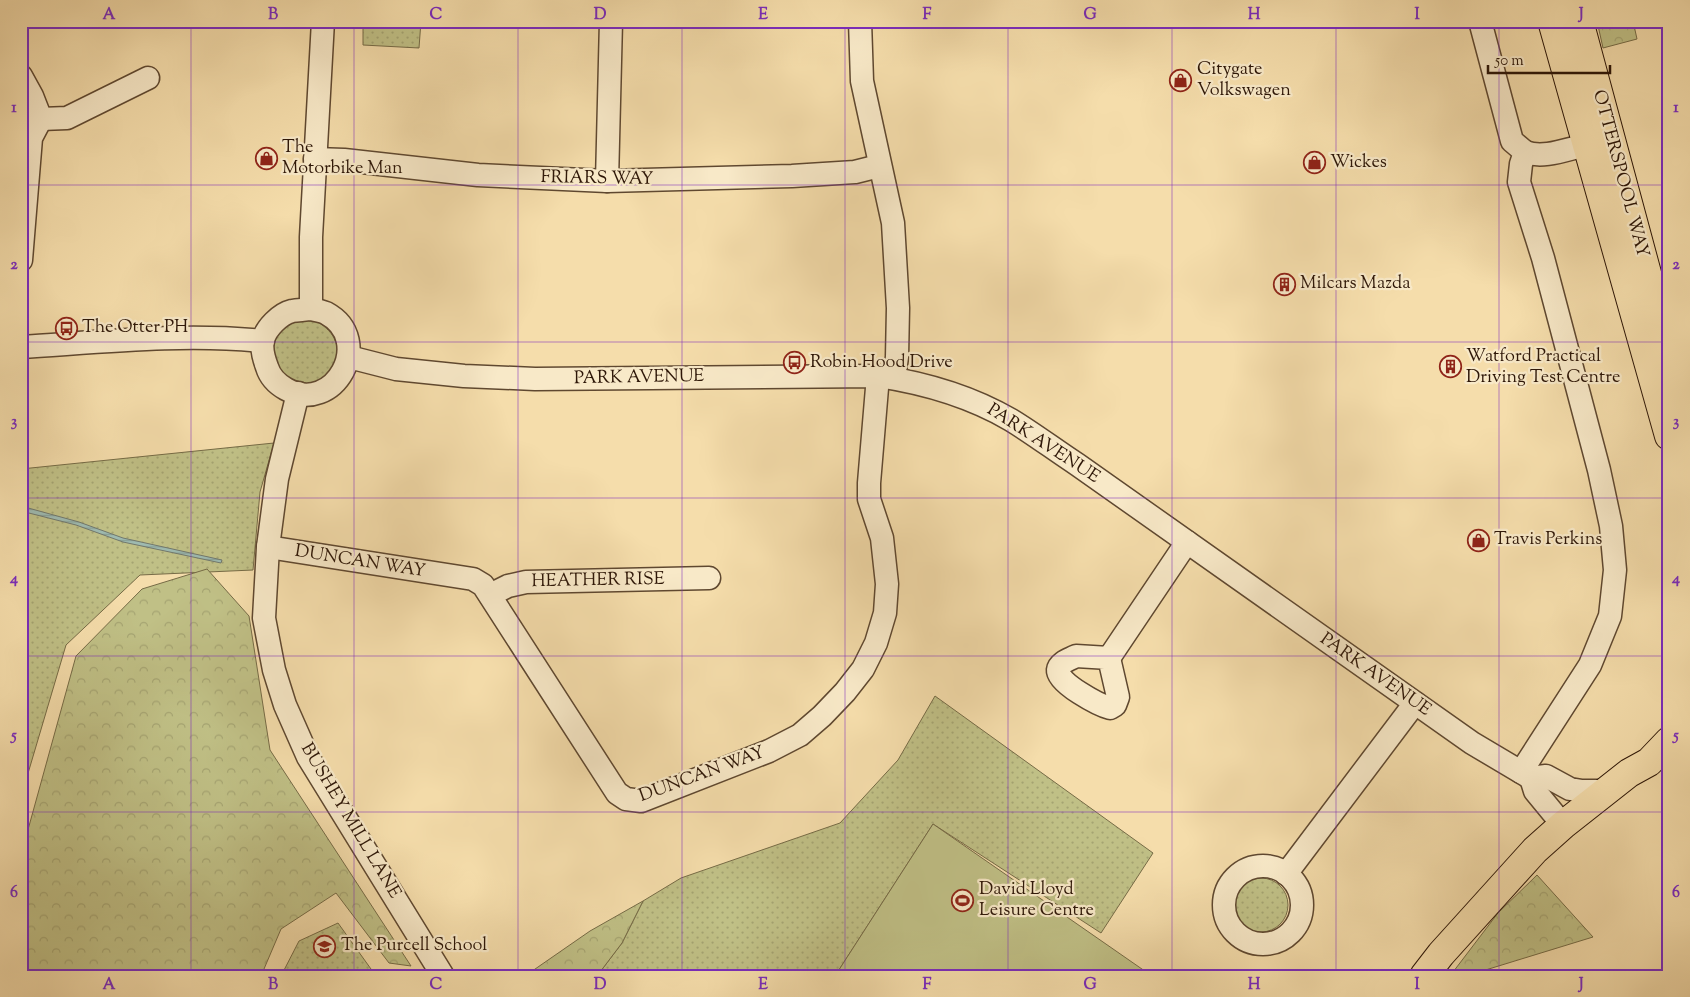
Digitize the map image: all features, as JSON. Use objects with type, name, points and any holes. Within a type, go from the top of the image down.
[{"type":"main road","name":"OTTERSPOOL WAY","points":[[1552,21],[1669,436]]},
{"type":"main road","name":"OTTERSPOOL WAY","points":[[1579,21],[1669,355]]},
{"type":"main road","points":[[1424,976],[1441,954],[1535,850],[1563,825],[1629,773],[1659,761],[1669,741]]},
{"type":"street","points":[[311,309],[311,237],[323,21]]},
{"type":"street","points":[[607,181],[611,21]]},
{"type":"street","points":[[860,21],[862,81],[879,166],[893,223],[898,308],[897,357],[886,377]]},
{"type":"street","points":[[1480,21],[1512,141],[1525,152],[1521,164],[1519,182],[1543,258],[1599,470],[1611,526],[1615,570],[1610,616],[1590,664],[1526,775],[1535,791],[1563,825]]},
{"type":"street","points":[[21,76],[32,96],[41,119],[31,138],[24,192],[22,245]]},
{"type":"street","points":[[41,119],[67,118],[148,78]]},
{"type":"street","name":"OTTERSPOOL WAY","points":[[1525,152],[1534,155],[1586,145]]},
{"type":"street","name":"FRIARS WAY","points":[[315,159],[344,160],[478,175],[607,181],[792,176],[855,172],[879,166]]},
{"type":"street","points":[[311,309],[325,313],[337,322],[345,334],[349,347],[349,357],[342,375],[332,386],[318,393],[291,392],[278,384],[269,373],[264,359],[263,341],[268,330],[278,319],[291,311],[311,309]]},
{"type":"street","points":[[21,347],[165,338],[238,338],[263,341]]},
{"type":"street","name":"PARK AVENUE","points":[[349,357],[396,369],[471,376],[535,379],[886,377],[958,394],[1012,420],[1472,743],[1526,775],[1546,776],[1570,789],[1607,791]]},
{"type":"street","name":"DUNCAN WAY","points":[[268,547],[472,579],[483,585],[617,793],[626,799],[641,801],[769,752],[800,735],[845,692],[863,669],[876,644],[885,613],[887,584],[882,538],[869,499],[869,482],[886,377]]},
{"type":"street","name":"BUSHEY MILL LANE","points":[[298,393],[277,479],[268,547],[264,618],[274,670],[308,758],[443,976]]},
{"type":"street","points":[[1108,658],[1187,542]]},
{"type":"street","name":"HEATHER RISE","points":[[490,595],[508,586],[526,582],[709,578]]},
{"type":"street","points":[[1286,874],[1415,703]]},
{"type":"green space","points":[[363,21],[421,21],[419,48],[363,45]]},
{"type":"green space","points":[[1597,21],[1633,21],[1637,39],[1603,48]]},
{"type":"green space","points":[[312,319],[328,330],[336,342],[337,354],[334,366],[327,376],[317,383],[306,386],[295,383],[276,369],[271,344],[286,323]]},
{"type":"green space","points":[[274,443],[260,492],[253,570],[140,575],[66,645],[21,797],[21,469]]},
{"type":"green space","points":[[207,569],[249,616],[270,750],[411,966],[389,963],[336,893],[281,929],[261,976],[21,976],[21,855],[76,656],[142,589]]},
{"type":"green space","points":[[935,696],[1153,853],[1101,933],[933,824],[835,976],[597,976],[622,943],[643,901],[681,878],[840,823],[898,760]]},
{"type":"green space","name":"David Lloyd Leisure Centre","points":[[933,824],[1152,976],[835,976]]},
{"type":"green space","points":[[1537,875],[1593,937],[1479,972],[1478,976],[1450,976],[1498,913]]},
{"type":"green space","points":[[1256,878],[1266,878],[1280,886],[1286,895],[1288,905],[1286,915],[1280,924],[1266,932],[1256,932],[1246,927],[1239,920],[1234,910],[1234,900],[1239,890],[1246,883]]},
{"type":"green space","points":[[643,901],[622,943],[597,976],[525,976],[590,931]]},
{"type":"green space","points":[[338,923],[376,976],[281,976],[299,941]]},
{"type":"water","points":[[21,506],[79,522],[123,538],[222,560],[221,563],[123,542],[76,525],[21,511]]},
{"type":"place","name":"Citygate Volkswagen","points":[[1181,80]]},
{"type":"place","name":"The Motorbike Man","points":[[266,158]]},
{"type":"place","name":"Wickes","points":[[1314,163]]},
{"type":"place","name":"Milcars Mazda","points":[[1284,284]]},
{"type":"place","name":"The Otter PH","points":[[66,328]]},
{"type":"place","name":"Robin Hood Drive","points":[[794,363]]},
{"type":"place","name":"Watford Practical Driving Test Centre","points":[[1450,367]]},
{"type":"place","name":"Travis Perkins","points":[[1478,540]]},
{"type":"place","name":"David Lloyd Leisure Centre","points":[[963,900]]},
{"type":"place","name":"The Purcell School","points":[[325,946]]}]
